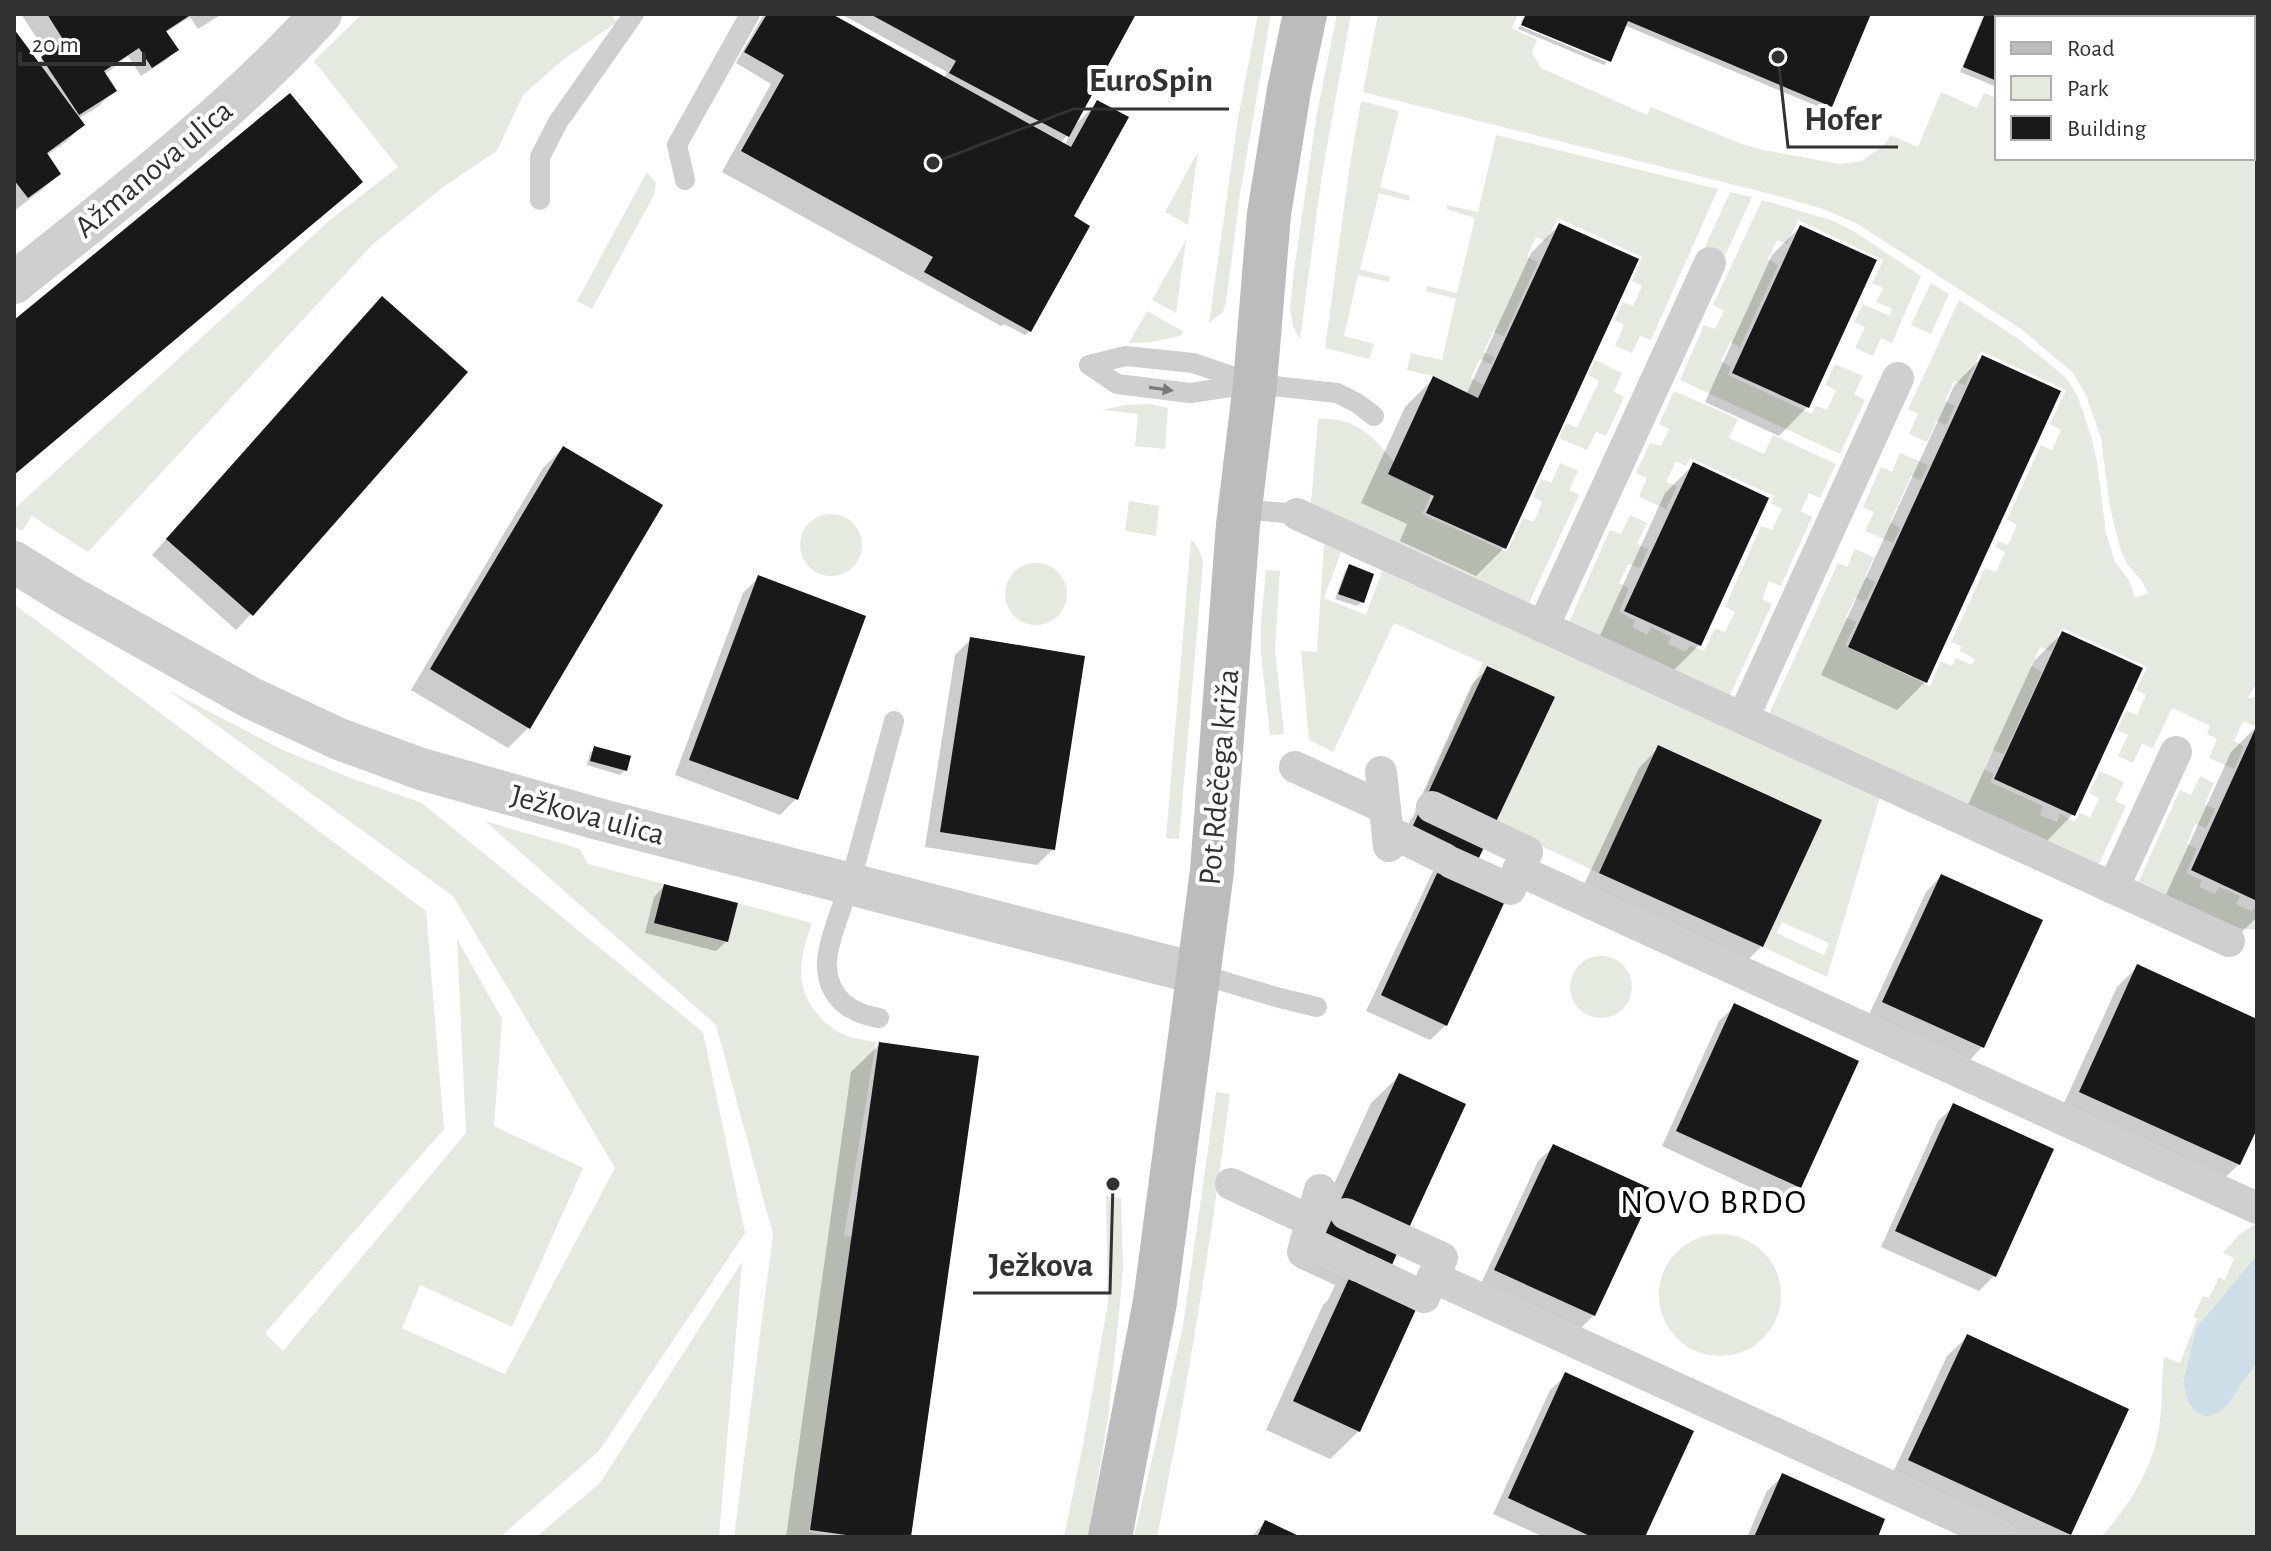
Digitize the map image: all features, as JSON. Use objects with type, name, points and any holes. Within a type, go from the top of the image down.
[{"type":"main road","name":"Pot Rdečega križa","points":[[1110,1537],[1155,1302],[1199,974],[1212,871],[1240,509],[1255,384],[1269,214],[1305,14]]},
{"type":"street","name":"Ažmanova ulica","points":[[14,283],[190,142],[288,50],[321,14]]},
{"type":"street","points":[[1543,627],[1710,263]]},
{"type":"street","points":[[1743,718],[1898,378]]},
{"type":"street","points":[[1297,514],[2229,941]]},
{"type":"street","name":"Ježkova ulica","points":[[14,562],[249,697],[339,739],[421,769],[602,820],[1199,974]]},
{"type":"street","points":[[2113,888],[2176,752]]},
{"type":"street","points":[[1295,767],[1385,808],[1449,861],[1510,889],[1527,852],[1429,806],[1385,808]]},
{"type":"street","points":[[1518,870],[2257,1208]]},
{"type":"street","points":[[1231,1184],[1320,1219],[1442,1258],[1424,1297],[1361,1267],[1320,1219]]},
{"type":"street","points":[[1433,1277],[2001,1537]]},
{"type":"lane","points":[[540,200],[540,157],[558,122],[634,14]]},
{"type":"lane","points":[[685,180],[677,145],[750,14]]},
{"type":"lane","points":[[1255,384],[1190,393],[1117,384],[1089,365],[1126,356],[1193,363],[1255,384],[1337,393],[1374,416]]},
{"type":"lane","points":[[1240,509],[1297,514]]},
{"type":"lane","points":[[879,1018],[864,1016],[838,998],[827,968],[828,953],[894,721]]},
{"type":"lane","points":[[1199,974],[1317,1007]]},
{"type":"green space","points":[[362,14],[610,14],[617,22],[564,59],[523,95],[497,151],[443,187],[372,245],[88,552],[32,516],[22,531],[14,526],[14,509],[330,220],[398,167],[314,61]]},
{"type":"green space","points":[[1258,14],[1271,14],[1240,194],[1226,303],[1223,312],[1209,323],[1238,119]]},
{"type":"green space","points":[[1337,14],[1351,14],[1322,174],[1300,340],[1293,326],[1290,308],[1295,263],[1317,113]]},
{"type":"green space","points":[[1378,14],[1518,14],[1512,28],[1537,40],[1532,53],[1541,68],[1647,115],[1651,107],[1763,150],[1840,164],[1862,161],[1886,143],[1890,135],[1918,147],[1941,92],[1977,108],[1984,93],[1995,97],[1995,160],[2255,160],[2255,16],[2130,16],[2257,14],[2257,688],[2254,687],[2248,698],[2257,697],[2257,719],[2254,726],[2243,721],[2234,741],[2244,746],[2234,769],[2209,758],[2217,739],[2207,734],[2210,726],[2172,708],[2153,748],[2142,744],[2133,763],[2118,756],[2128,735],[2117,730],[2126,711],[2137,715],[2146,695],[2136,690],[2147,667],[2062,628],[2051,651],[2040,647],[2031,666],[2042,672],[2004,754],[1993,750],[1984,769],[1994,774],[1990,782],[2043,806],[2040,815],[2057,822],[2060,814],[2075,822],[2080,813],[2090,818],[2099,798],[2089,793],[2100,771],[2124,782],[2115,801],[2126,806],[2099,864],[1769,714],[1838,563],[1847,567],[1855,549],[1874,557],[1865,577],[1875,582],[1865,602],[1855,598],[1846,617],[1856,622],[1845,646],[1930,686],[1941,661],[1952,666],[1956,658],[1972,665],[1975,659],[1960,651],[1961,646],[1951,642],[1985,568],[1996,572],[2005,552],[1995,547],[1998,541],[2008,545],[2017,525],[2007,519],[2041,445],[2052,450],[2061,430],[2050,424],[2066,390],[1981,351],[1965,385],[1954,381],[1945,401],[1955,406],[1946,425],[1936,421],[1927,442],[1909,434],[1918,414],[1908,409],[1959,300],[2017,338],[2067,379],[2078,397],[2092,439],[2106,533],[2115,562],[2129,580],[2135,598],[2148,593],[2126,563],[2120,548],[2110,508],[2101,438],[2086,395],[2073,373],[2021,329],[1856,223],[1823,209],[1363,92]]},
{"type":"green space","points":[[1361,101],[1399,111],[1380,187],[1410,196],[1409,201],[1379,193],[1360,269],[1390,277],[1389,282],[1358,275],[1344,336],[1374,344],[1369,359],[1325,348]]},
{"type":"green space","points":[[1496,135],[1718,189],[1651,340],[1640,336],[1632,353],[1615,346],[1624,325],[1614,320],[1623,302],[1633,306],[1642,286],[1632,281],[1642,257],[1558,218],[1546,242],[1536,237],[1527,257],[1538,262],[1504,336],[1493,332],[1483,352],[1494,357],[1491,364],[1480,359],[1471,378],[1484,385],[1478,398],[1433,376],[1407,370],[1411,353],[1442,360],[1456,299],[1426,291],[1427,286],[1457,293],[1475,218],[1447,209],[1447,205],[1478,212]]},
{"type":"green space","points":[[1198,152],[1188,225],[1165,212]]},
{"type":"green space","points":[[647,172],[656,183],[654,195],[592,309],[577,301]]},
{"type":"green space","points":[[1730,192],[1752,197],[1724,258],[1704,249]]},
{"type":"green space","points":[[1762,200],[1834,221],[1921,276],[1892,343],[1881,338],[1873,356],[1855,348],[1865,327],[1854,322],[1863,304],[1890,316],[1892,309],[1876,302],[1883,288],[1872,283],[1883,260],[1798,220],[1787,244],[1777,240],[1768,259],[1778,265],[1740,347],[1730,342],[1721,361],[1731,367],[1728,375],[1812,414],[1816,406],[1827,410],[1836,390],[1825,385],[1835,364],[1863,376],[1854,394],[1865,400],[1840,454],[1680,380],[1704,325],[1715,329],[1724,311],[1713,305]]},
{"type":"green space","points":[[1186,240],[1176,313],[1152,300]]},
{"type":"green space","points":[[1931,283],[1949,294],[1931,334],[1911,325]]},
{"type":"green space","points":[[1147,311],[1183,331],[1180,336],[1129,343]]},
{"type":"green space","points":[[1595,360],[1622,373],[1614,392],[1624,397],[1606,436],[1596,432],[1587,450],[1559,438],[1566,423],[1577,428],[1599,381],[1588,375]]},
{"type":"green space","points":[[1674,391],[1738,419],[1729,438],[1764,454],[1773,435],[1836,464],[1820,498],[1809,493],[1801,511],[1812,517],[1781,586],[1769,581],[1762,599],[1772,604],[1730,695],[1569,622],[1610,530],[1621,534],[1630,515],[1647,523],[1637,544],[1648,549],[1640,568],[1628,564],[1619,583],[1629,588],[1619,612],[1635,620],[1632,627],[1647,635],[1651,627],[1671,637],[1668,644],[1686,652],[1690,645],[1704,651],[1715,628],[1725,632],[1735,612],[1725,607],[1761,526],[1772,530],[1782,509],[1771,503],[1774,496],[1690,458],[1686,466],[1676,461],[1666,482],[1677,486],[1666,509],[1639,497],[1647,478],[1636,473],[1650,443],[1661,446],[1669,429],[1659,424]]},
{"type":"green space","points":[[1149,404],[1168,408],[1165,449],[1135,446],[1138,414],[1102,410]]},
{"type":"green space","points":[[1318,419],[1342,421],[1370,436],[1394,462],[1389,474],[1431,494],[1422,514],[1507,552],[1523,518],[1534,522],[1542,502],[1533,497],[1541,479],[1551,483],[1560,463],[1578,471],[1569,490],[1579,495],[1529,603],[1311,503]]},
{"type":"green space","points":[[1900,453],[1928,465],[1921,480],[1911,476],[1890,522],[1900,528],[1893,543],[1865,531],[1874,512],[1863,507],[1881,467],[1892,472]]},
{"type":"green space","points":[[1129,501],[1159,506],[1156,536],[1125,531]]},
{"type":"green space","points":[[831,514],[843,516],[853,523],[860,533],[860,557],[853,567],[843,574],[831,576],[819,574],[809,567],[802,557],[800,545],[802,533],[809,523],[819,516]]},
{"type":"green space","points":[[1191,540],[1199,550],[1203,563],[1179,839],[1166,838]]},
{"type":"green space","points":[[1324,544],[1341,552],[1324,598],[1366,615],[1382,571],[1880,797],[1827,977],[1763,947],[1821,819],[1659,745],[1599,873],[1495,824],[1554,697],[1487,667],[1429,794],[1424,793],[1483,663],[1394,623],[1333,752],[1309,740],[1301,651],[1317,652]],"holes":[[[1782,922],[1829,943],[1824,955],[1777,933]]]},
{"type":"green space","points":[[1036,563],[1048,565],[1058,572],[1065,582],[1065,606],[1058,616],[1048,623],[1036,625],[1024,623],[1014,616],[1007,606],[1005,594],[1007,582],[1014,572],[1024,565]]},
{"type":"green space","points":[[1266,570],[1280,571],[1275,648],[1284,734],[1270,735],[1261,654]]},
{"type":"green space","points":[[14,604],[426,911],[444,1129],[265,1333],[283,1351],[466,1133],[457,939],[502,1019],[494,1126],[583,1168],[512,1327],[420,1285],[402,1328],[505,1374],[615,1168],[453,896],[168,690],[283,750],[422,803],[703,1032],[745,1233],[599,1451],[500,1537],[14,1537]]},
{"type":"green space","points":[[2200,776],[2214,783],[2205,804],[2215,809],[2206,828],[2195,824],[2187,844],[2197,849],[2186,873],[2202,880],[2199,887],[2215,894],[2219,887],[2240,896],[2236,904],[2252,911],[2257,905],[2257,930],[2239,928],[2138,883],[2180,790],[2191,795]]},
{"type":"green space","points":[[485,821],[580,849],[588,864],[664,884],[654,923],[728,942],[738,903],[812,923],[801,965],[808,1000],[820,1017],[836,1030],[852,1038],[876,1042],[844,1235],[856,1238],[809,1532],[837,1537],[734,1537],[773,1234],[716,1025]]},
{"type":"green space","points":[[1601,956],[1613,958],[1623,965],[1630,975],[1630,999],[1623,1009],[1613,1016],[1601,1018],[1589,1016],[1579,1009],[1572,999],[1570,987],[1572,975],[1579,965],[1589,958]]},
{"type":"green space","points":[[1216,1092],[1230,1094],[1178,1427],[1157,1537],[1134,1537],[1183,1326]]},
{"type":"green space","points":[[1106,1196],[1121,1198],[1123,1268],[1108,1418],[1088,1537],[1064,1537],[1108,1302]]},
{"type":"green space","points":[[2257,1223],[2257,1255],[2196,1328],[2183,1383],[2188,1402],[2196,1412],[2228,1404],[2257,1362],[2257,1537],[2101,1537],[2131,1498],[2153,1452],[2161,1412],[2164,1357],[2180,1363],[2197,1319],[2193,1317],[2203,1296],[2209,1298],[2219,1277],[2225,1280],[2234,1258],[2223,1253],[2240,1234]]},
{"type":"green space","points":[[1720,1234],[1743,1239],[1763,1252],[1776,1272],[1781,1295],[1776,1318],[1763,1338],[1743,1351],[1720,1356],[1697,1351],[1677,1338],[1664,1318],[1659,1295],[1664,1272],[1677,1252],[1697,1239]]},
{"type":"green space","points":[[742,1262],[719,1537],[536,1537],[600,1483]]},
{"type":"shaded area","points":[[2257,1255],[2257,1362],[2228,1404],[2207,1417],[2196,1412],[2188,1402],[2183,1383],[2196,1328]]},
{"type":"building","points":[[47,14],[192,14],[166,31],[179,50],[152,68],[139,48],[104,71],[117,91],[79,115],[41,57],[64,41]]},
{"type":"building","points":[[767,14],[832,14],[1071,147],[1097,100],[1129,117],[1074,216],[1090,226],[1031,332],[924,272],[933,257],[741,151],[784,75],[744,52]]},
{"type":"building","points":[[870,14],[1136,14],[1069,137],[949,73],[956,61]]},
{"type":"building","points":[[1526,14],[1871,14],[1832,107],[1628,21],[1611,62],[1521,25]]},
{"type":"building","points":[[1985,14],[2112,14],[1995,16],[1995,80],[1963,67]]},
{"type":"building","points":[[14,29],[85,125],[47,153],[61,174],[28,198],[14,180]]},
{"type":"building","points":[[290,93],[363,182],[14,475],[14,320]]},
{"type":"building","points":[[1559,223],[1639,259],[1506,549],[1426,513],[1434,496],[1388,474],[1433,376],[1478,398]]},
{"type":"building","points":[[1800,225],[1877,260],[1809,408],[1732,373]]},
{"type":"building","points":[[382,296],[468,372],[253,616],[166,539]]},
{"type":"building","points":[[1982,355],[2061,391],[1927,683],[1848,647]]},
{"type":"building","points":[[563,446],[663,505],[530,729],[430,669]]},
{"type":"building","points":[[1693,462],[1769,498],[1701,646],[1624,611]]},
{"type":"building","points":[[1349,564],[1374,574],[1364,603],[1338,594]]},
{"type":"building","points":[[758,575],[866,616],[798,800],[689,760]]},
{"type":"building","points":[[2062,631],[2143,668],[2075,816],[1994,779]]},
{"type":"building","points":[[970,637],[1085,656],[1055,850],[940,832]]},
{"type":"building","points":[[1487,666],[1555,697],[1477,862],[1506,899],[1447,1026],[1381,995],[1439,869],[1410,832]]},
{"type":"building","points":[[2257,725],[2257,901],[2191,870]]},
{"type":"building","points":[[1658,745],[1822,820],[1763,947],[1599,873]]},
{"type":"building","points":[[594,746],[631,756],[627,771],[590,761]]},
{"type":"building","points":[[1941,874],[2043,920],[1984,1048],[1882,1002]]},
{"type":"building","points":[[664,884],[738,903],[728,942],[654,923]]},
{"type":"building","points":[[2137,964],[2257,1019],[2257,1129],[2240,1165],[2079,1092]]},
{"type":"building","points":[[1734,1003],[1859,1061],[1801,1188],[1676,1131]]},
{"type":"building","points":[[879,1042],[979,1056],[911,1537],[861,1537],[810,1530]]},
{"type":"building","points":[[1399,1073],[1466,1104],[1390,1269],[1418,1305],[1360,1432],[1293,1401],[1351,1274],[1323,1239],[1344,1201],[1341,1199]]},
{"type":"building","points":[[1953,1103],[2054,1149],[1996,1277],[1895,1231]]},
{"type":"building","points":[[1553,1144],[1654,1190],[1595,1316],[1494,1270]]},
{"type":"building","points":[[1967,1334],[2129,1409],[2071,1535],[1908,1460]]},
{"type":"building","points":[[1565,1372],[1694,1431],[1645,1537],[1592,1537],[1508,1498]]},
{"type":"building","points":[[1782,1473],[1885,1519],[1878,1537],[1754,1537]]},
{"type":"building","points":[[1265,1520],[1301,1537],[1257,1537]]},
{"type":"place","name":"Hofer","points":[[1778,57]]},
{"type":"place","name":"EuroSpin","points":[[933,163]]},
{"type":"place","name":"Ježkova","points":[[1113,1184]]},
{"type":"district","name":"NOVO BRDO","points":[[1714,1201]]}]
